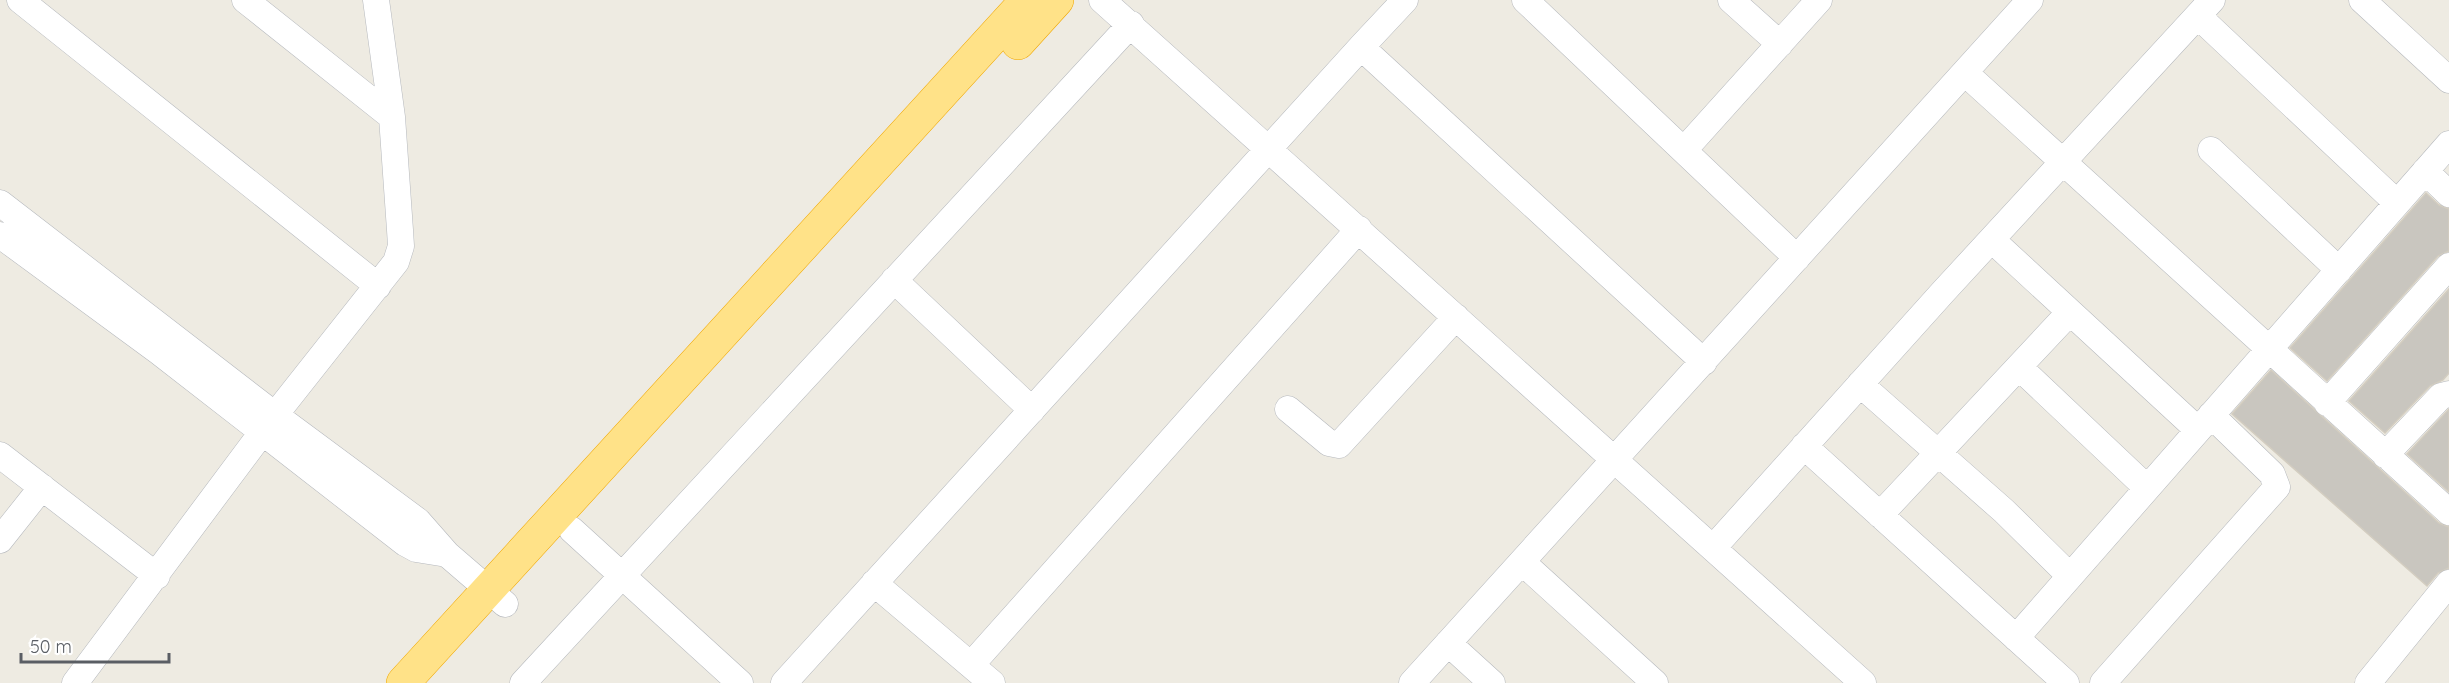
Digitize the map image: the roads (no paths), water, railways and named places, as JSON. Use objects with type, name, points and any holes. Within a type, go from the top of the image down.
[{"type":"highway","points":[[433,683],[496,597],[1027,0]]},
{"type":"highway","points":[[403,683],[572,530],[1057,0]]},
{"type":"street","points":[[20,0],[378,286]]},
{"type":"street","points":[[245,0],[392,117]]},
{"type":"street","points":[[75,683],[157,576],[268,424],[396,262],[401,246],[392,117],[376,0]]},
{"type":"street","points":[[1102,0],[1863,683]]},
{"type":"street","points":[[783,683],[1405,0]]},
{"type":"street","points":[[1525,0],[1797,258]]},
{"type":"street","points":[[1731,0],[1780,44]]},
{"type":"street","points":[[1684,150],[1819,0]]},
{"type":"street","points":[[1412,683],[2030,0]]},
{"type":"street","points":[[2362,0],[2449,79]]},
{"type":"street","points":[[1713,548],[2205,8],[2397,203]]},
{"type":"street","points":[[524,683],[1131,24]]},
{"type":"street","points":[[1361,47],[1704,362]]},
{"type":"street","points":[[1965,73],[2449,512]]},
{"type":"street","points":[[2016,638],[2449,144]]},
{"type":"street","points":[[2211,150],[2339,270]]},
{"type":"street","points":[[2425,171],[2449,194]]},
{"type":"street","points":[[0,203],[268,424]]},
{"type":"street","points":[[971,665],[1359,229]]},
{"type":"street","points":[[0,235],[158,351],[418,521],[447,554],[496,597]]},
{"type":"street","points":[[1992,240],[2070,312],[2205,423],[2272,474],[2277,487],[2103,683]]},
{"type":"street","points":[[2327,403],[2449,266]]},
{"type":"street","points":[[894,280],[1032,410]]},
{"type":"street","points":[[1880,516],[2070,312]]},
{"type":"street","points":[[1288,409],[1329,443],[1339,445],[1456,317]]},
{"type":"street","points":[[2019,367],[2147,488]]},
{"type":"street","points":[[1860,384],[2004,511],[2070,576]]},
{"type":"street","points":[[2385,455],[2441,396],[2449,394]]},
{"type":"street","points":[[1804,446],[2066,683]]},
{"type":"street","points":[[0,455],[157,576]]},
{"type":"street","points":[[0,540],[42,486]]},
{"type":"street","points":[[572,530],[740,683]]},
{"type":"street","points":[[1522,562],[1655,683]]},
{"type":"street","points":[[874,583],[992,683]]},
{"type":"street","points":[[2368,683],[2449,583]]},
{"type":"street","points":[[1449,643],[1492,683]]}]
